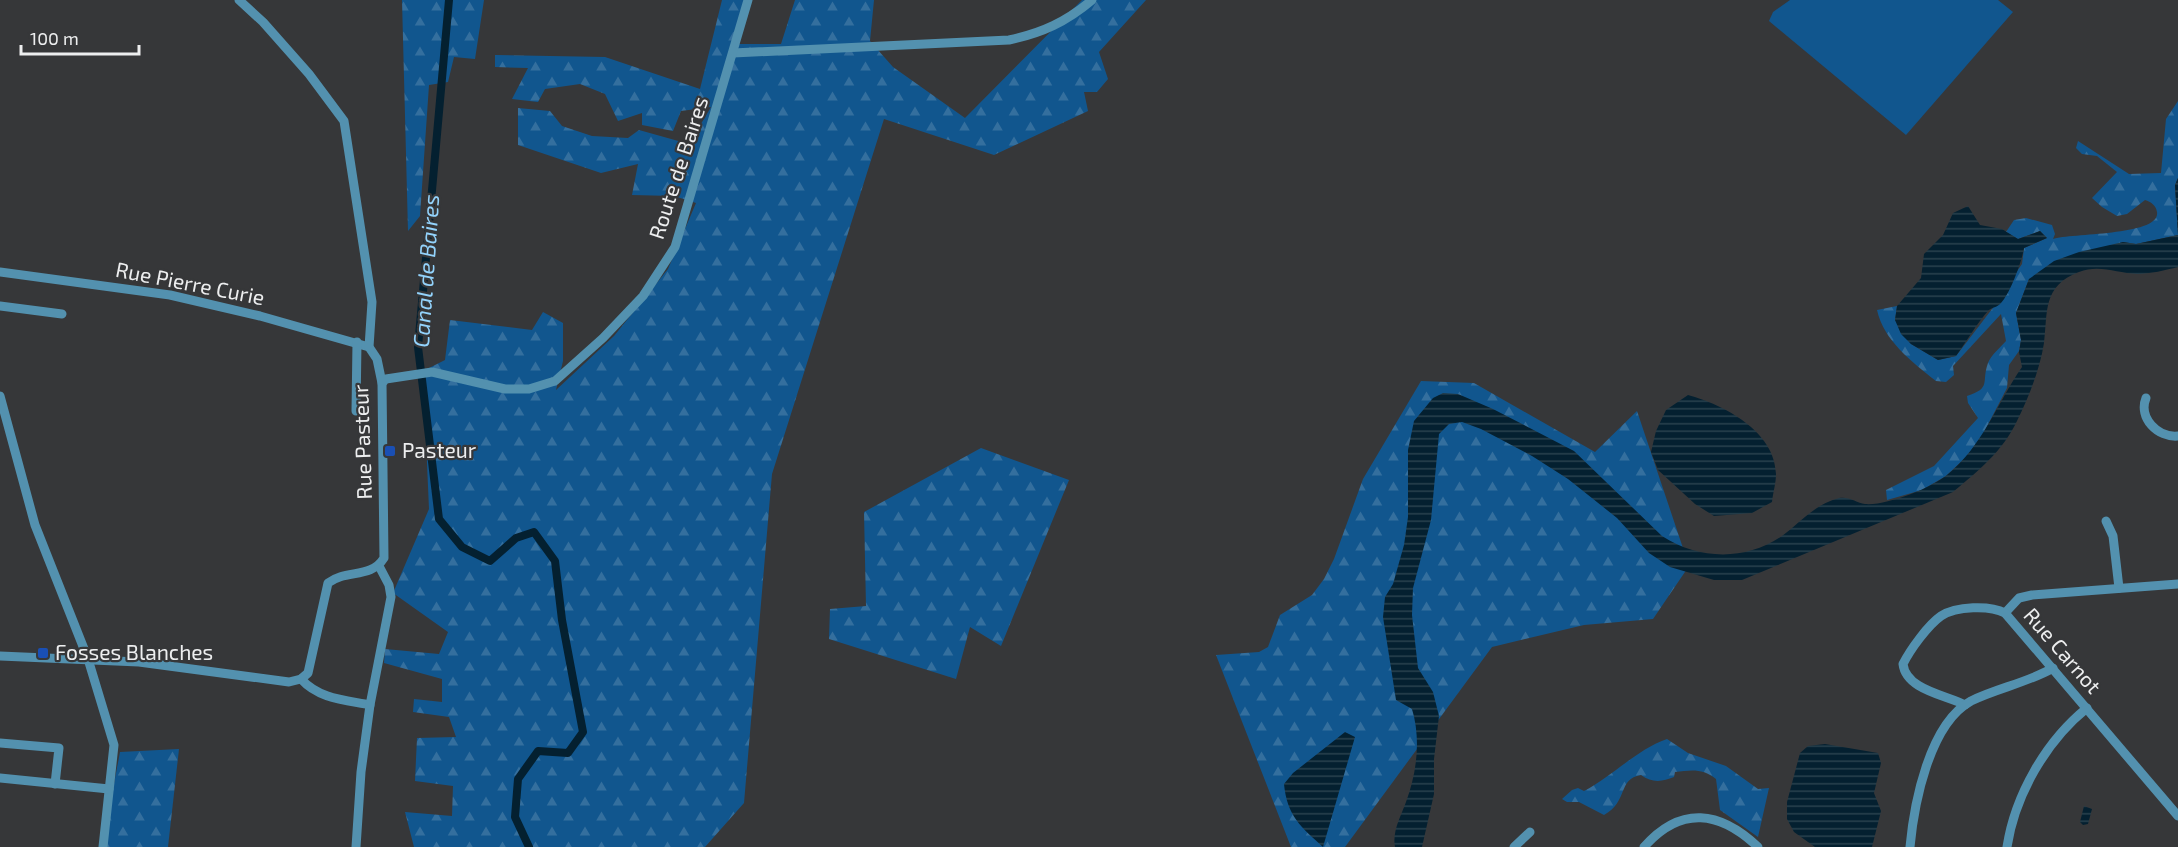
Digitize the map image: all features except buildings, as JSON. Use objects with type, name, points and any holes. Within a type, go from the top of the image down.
[{"type":"street","name":"Rue Pasteur","points":[[239,0],[263,22],[309,74],[344,122],[372,302],[369,347],[377,359],[382,383],[384,558],[379,566]]},
{"type":"street","name":"Route de Baires","points":[[382,383],[386,379],[432,372],[505,389],[530,389],[555,381],[603,338],[643,296],[675,247],[748,0]]},
{"type":"street","points":[[733,53],[1009,40],[1039,34],[1058,25],[1092,0]]},
{"type":"street","name":"Rue Pierre Curie","points":[[0,272],[170,296],[357,342],[369,347]]},
{"type":"street","points":[[0,306],[62,314]]},
{"type":"street","points":[[356,411],[357,342]]},
{"type":"street","points":[[0,396],[35,525],[88,659],[114,745],[103,847]]},
{"type":"street","points":[[2146,398],[2142,407],[2144,414],[2157,431],[2164,436],[2178,436]]},
{"type":"street","points":[[2106,521],[2113,536],[2119,588]]},
{"type":"street","points":[[0,656],[139,662],[289,682],[302,679],[308,673],[328,583],[337,576],[367,573],[379,566],[389,585],[391,597],[370,705],[361,771],[356,847]]},
{"type":"street","points":[[2006,613],[2019,598],[2032,595],[2178,584]]},
{"type":"street","name":"Rue Carnot","points":[[1965,705],[1912,681],[1904,670],[1904,661],[1944,614],[1986,606],[2006,613],[2178,816]]},
{"type":"street","points":[[1910,847],[1915,807],[1927,767],[1945,726],[1965,705],[2053,668]]},
{"type":"street","points":[[302,679],[310,689],[337,700],[370,705]]},
{"type":"street","points":[[2007,847],[2018,806],[2038,766],[2066,727],[2087,708]]},
{"type":"street","points":[[0,742],[59,748],[55,784]]},
{"type":"street","points":[[0,778],[109,789]]},
{"type":"street","points":[[1644,847],[1668,826],[1697,818],[1726,823],[1758,847]]},
{"type":"street","points":[[1514,847],[1530,832]]},
{"type":"green space","points":[[402,0],[484,0],[475,59],[454,57],[448,82],[429,85],[420,216],[408,231]]},
{"type":"green space","points":[[722,0],[745,0],[734,44],[781,44],[795,0],[874,0],[870,41],[893,67],[965,118],[1082,0],[1146,0],[1099,52],[1108,79],[1097,92],[1084,92],[1088,111],[994,155],[884,119],[772,474],[744,803],[705,847],[414,847],[405,812],[452,816],[453,786],[415,781],[417,738],[456,737],[449,717],[413,712],[414,699],[442,702],[442,679],[384,663],[385,649],[439,654],[448,632],[393,593],[429,509],[423,371],[445,360],[450,320],[532,330],[543,312],[563,323],[563,361],[556,390],[614,336],[668,269],[696,203],[674,196],[632,195],[638,164],[601,173],[518,145],[518,108],[550,111],[562,126],[592,136],[628,138],[639,130],[689,144],[711,107],[681,111],[673,131],[642,125],[642,113],[618,121],[605,94],[580,84],[545,89],[538,102],[512,99],[528,68],[495,67],[495,55],[605,57],[700,89]]},
{"type":"green space","points":[[1790,0],[1998,0],[2013,12],[1906,135],[1769,21],[1773,12]]},
{"type":"green space","points":[[2178,101],[2178,178],[2175,185],[2178,235],[2136,244],[2123,242],[2029,279],[2016,313],[2021,340],[2019,351],[2009,365],[2007,388],[1983,434],[1967,456],[1946,476],[1922,490],[1887,500],[1886,490],[1934,466],[1978,418],[1968,403],[1967,396],[1983,387],[1989,360],[2006,341],[2001,314],[1953,366],[1954,375],[1946,382],[1936,381],[1892,341],[1877,310],[1897,306],[1895,320],[1911,344],[1938,360],[1956,356],[2012,283],[2013,277],[2022,264],[2024,248],[2047,238],[2040,231],[2018,239],[2006,232],[2014,220],[2026,218],[2052,225],[2055,234],[2053,239],[2131,230],[2145,226],[2154,220],[2156,207],[2145,200],[2127,214],[2117,216],[2092,198],[2117,172],[2097,156],[2082,154],[2076,148],[2078,141],[2129,174],[2161,173],[2166,119]]},
{"type":"green space","points":[[1421,381],[1474,383],[1595,452],[1637,411],[1689,566],[1653,619],[1584,625],[1492,647],[1345,847],[1291,847],[1216,655],[1259,652],[1268,647],[1280,615],[1312,595],[1324,579],[1334,559],[1363,479]]},
{"type":"green space","points":[[981,448],[1069,480],[1001,646],[970,627],[956,679],[829,639],[830,609],[866,606],[864,512]]},
{"type":"green space","points":[[1667,739],[1688,753],[1726,766],[1758,789],[1769,788],[1758,837],[1720,810],[1716,779],[1702,771],[1675,772],[1674,777],[1661,781],[1641,775],[1634,777],[1625,786],[1617,803],[1604,815],[1579,802],[1567,802],[1562,799],[1572,790],[1578,788],[1584,791],[1635,756]]},
{"type":"green space","points":[[179,749],[168,847],[102,847],[120,752]]},
{"type":"shaded area","points":[[2178,178],[2178,235],[2175,185]]},
{"type":"shaded area","points":[[1968,206],[1980,225],[2002,229],[2018,239],[2040,231],[2047,238],[2024,248],[2015,277],[2004,299],[1989,310],[1956,356],[1938,360],[1911,344],[1901,334],[1895,320],[1897,306],[1921,278],[1924,254],[1943,235],[1953,213]]},
{"type":"shaded area","points":[[2178,235],[2178,267],[2137,274],[2101,269],[2086,270],[2067,278],[2058,285],[2049,301],[2044,343],[2037,373],[2017,421],[1997,451],[1953,492],[1742,580],[1714,580],[1670,567],[1649,553],[1617,518],[1568,479],[1532,456],[1481,429],[1462,422],[1449,424],[1439,434],[1431,520],[1413,588],[1412,615],[1418,668],[1433,692],[1439,716],[1434,759],[1434,794],[1422,847],[1395,847],[1396,829],[1410,791],[1417,744],[1412,709],[1396,700],[1383,617],[1385,597],[1393,584],[1404,545],[1408,517],[1408,450],[1414,421],[1433,398],[1443,393],[1458,394],[1493,409],[1574,451],[1662,536],[1676,544],[1707,553],[1738,553],[1753,550],[1782,536],[1815,509],[1830,501],[1843,498],[1865,504],[1884,502],[1920,490],[1947,475],[1960,464],[1980,438],[2022,367],[2019,352],[2021,340],[2016,313],[2029,279],[2054,261],[2079,252],[2123,242],[2136,244]]},
{"type":"shaded area","points":[[1688,395],[1731,413],[1745,422],[1767,445],[1776,474],[1772,502],[1752,513],[1714,516],[1695,504],[1658,470],[1651,452],[1656,431],[1666,410]]},
{"type":"shaded area","points":[[1345,732],[1355,737],[1323,847],[1296,820],[1288,805],[1284,784],[1293,773]]},
{"type":"shaded area","points":[[1825,744],[1878,753],[1881,763],[1874,793],[1881,811],[1872,847],[1815,847],[1794,832],[1787,819],[1787,802],[1800,753],[1808,746]]},
{"type":"shaded area","points":[[2084,806],[2092,809],[2088,824],[2083,825],[2080,822]]},
{"type":"waterway","name":"Canal de Baires","points":[[449,0],[418,347],[439,519],[462,547],[490,561],[516,538],[534,532],[555,561],[562,620],[583,732],[568,753],[538,751],[518,779],[515,817],[529,847]]},
{"type":"place","name":"Pasteur","points":[[390,451]]},
{"type":"place","name":"Fosses Blanches","points":[[43,653]]}]
